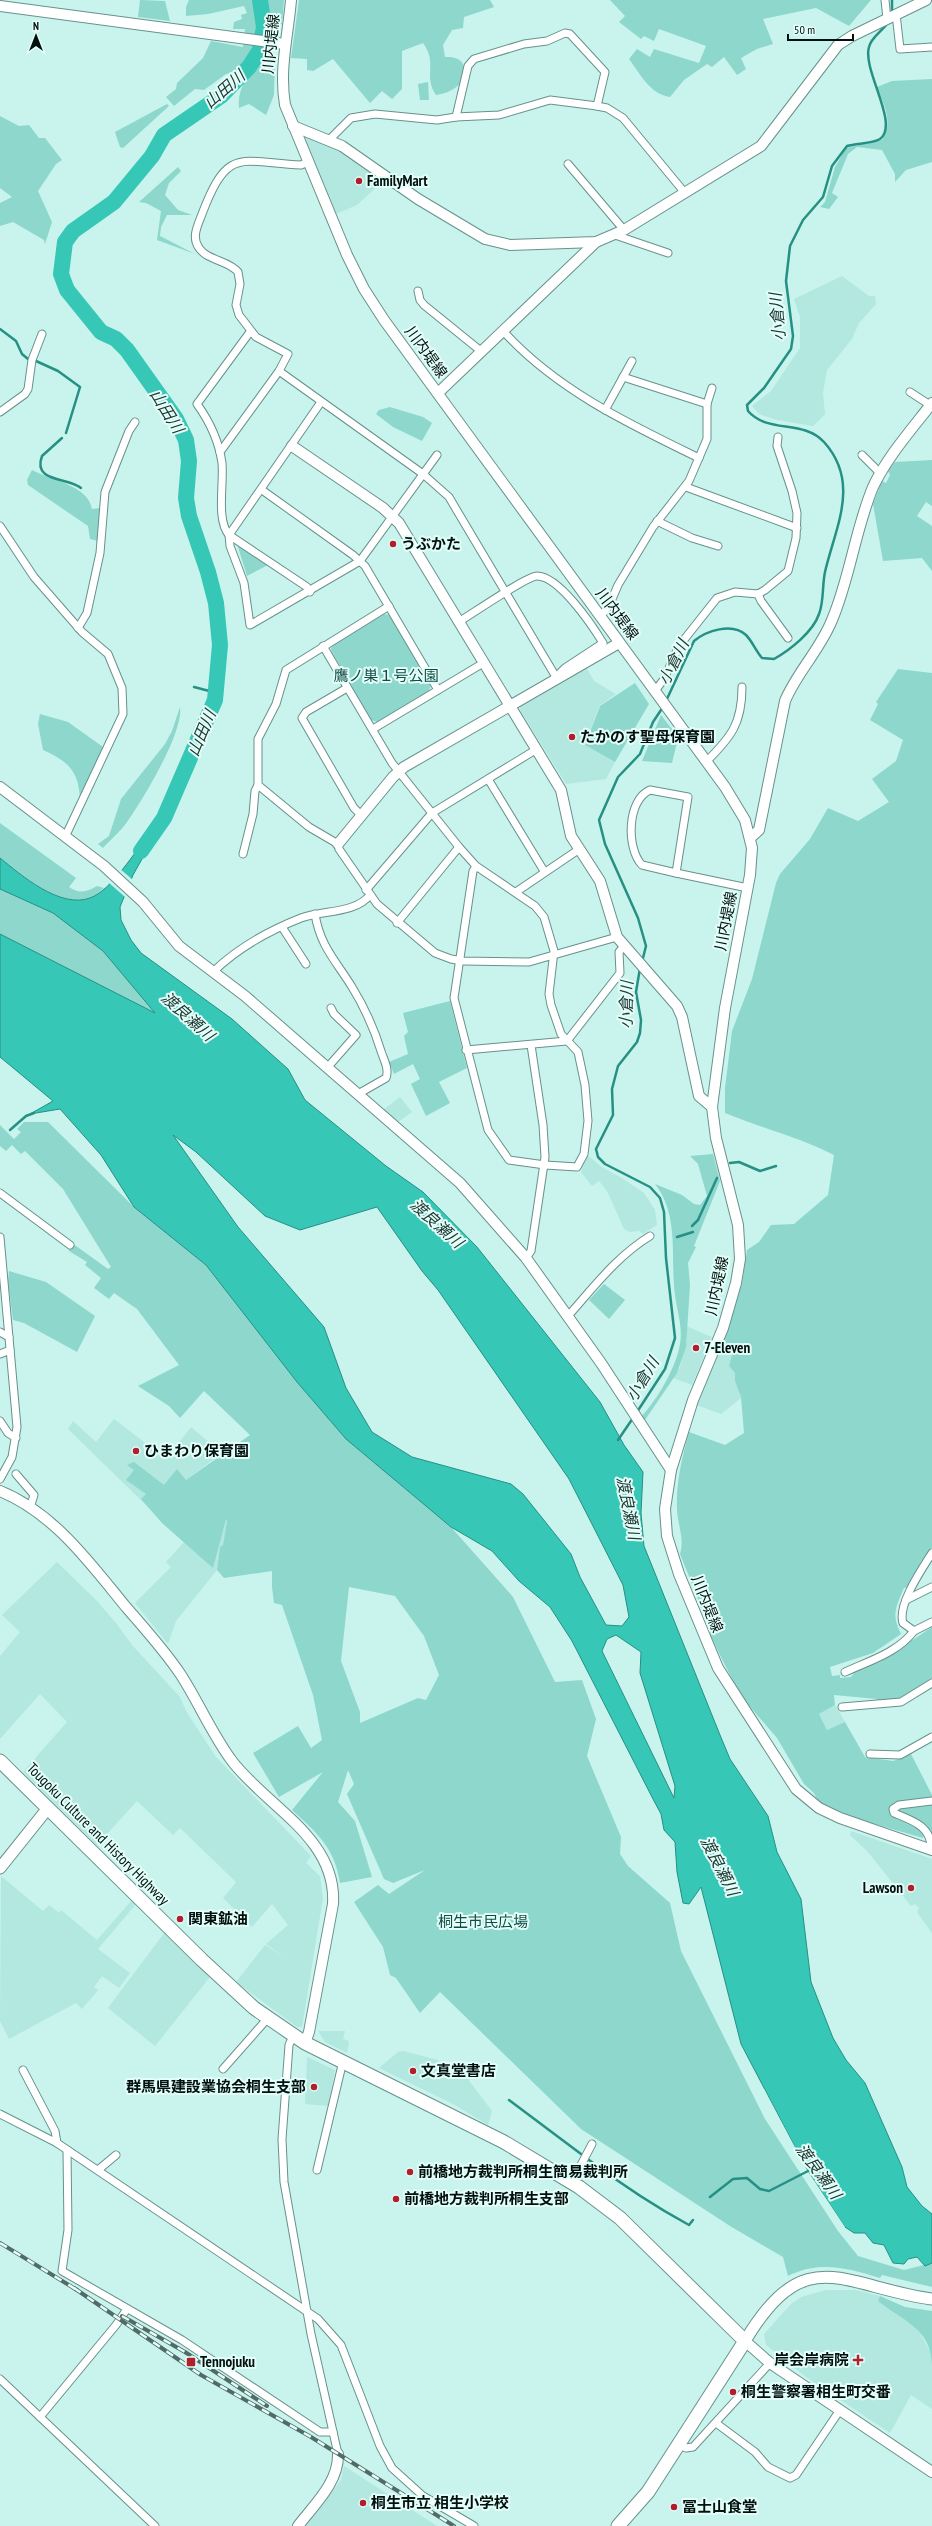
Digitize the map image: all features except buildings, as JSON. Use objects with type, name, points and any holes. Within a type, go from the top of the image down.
[{"type":"highway","name":"Tougoku Culture and History Highway","points":[[0,1761],[207,1965],[268,2018],[305,2042],[504,2142],[572,2182],[620,2218],[745,2341]]},
{"type":"highway","points":[[618,2526],[648,2492],[745,2341]]},
{"type":"main road","points":[[0,1868],[48,1808]]},
{"type":"main road","points":[[745,2341],[772,2304],[781,2295],[800,2283],[818,2277],[849,2278],[932,2299]]},
{"type":"street","name":"川内堤線","points":[[291,0],[282,82],[285,105],[340,240],[362,284],[438,393],[706,762],[740,811],[750,838],[751,857],[748,888],[725,1008],[712,1107],[716,1138],[738,1225],[740,1259],[736,1283],[725,1321],[691,1405],[670,1470],[666,1497],[665,1522],[679,1574],[720,1673],[796,1789],[819,1808],[840,1818],[931,1849]]},
{"type":"street","points":[[885,0],[900,49],[932,47]]},
{"type":"street","points":[[293,126],[329,140],[352,152],[418,200],[485,240],[510,245],[596,242],[620,232],[761,146],[838,46],[891,16],[926,0]]},
{"type":"street","points":[[0,6],[285,44]]},
{"type":"street","points":[[456,116],[468,66],[474,59],[524,44],[547,41],[565,33],[570,34],[605,72],[597,106]]},
{"type":"street","points":[[329,140],[345,123],[356,116],[379,113],[437,120],[456,116],[499,115],[550,100],[597,106],[607,108],[623,118],[685,193]]},
{"type":"street","points":[[220,452],[279,371],[288,356],[286,351],[261,340],[250,332],[237,311],[240,284],[238,272],[232,266],[202,252],[196,242],[195,231],[214,185],[223,171],[231,164],[247,160],[298,164],[308,162]]},
{"type":"street","points":[[568,164],[620,232],[668,253]]},
{"type":"street","points":[[438,393],[504,332],[596,242]]},
{"type":"street","points":[[418,290],[424,305],[482,352]]},
{"type":"street","points":[[250,332],[197,404],[210,424],[220,452],[222,523],[229,535],[230,546],[244,583],[250,625],[310,592],[360,561],[437,455]]},
{"type":"street","points":[[504,332],[539,365],[565,385],[605,410],[699,458]]},
{"type":"street","points":[[0,412],[25,394],[28,389],[32,360],[42,334]]},
{"type":"street","points":[[605,410],[632,361]]},
{"type":"street","points":[[279,371],[423,474],[449,497],[556,677]]},
{"type":"street","points":[[623,377],[707,404]]},
{"type":"street","points":[[600,617],[609,606],[618,585],[657,521],[686,487],[707,439],[707,404],[712,388]]},
{"type":"street","points":[[750,838],[759,830],[785,701],[793,686],[821,644],[833,619],[871,492],[880,474],[931,404],[910,392]]},
{"type":"street","points":[[229,535],[262,490],[321,402]]},
{"type":"street","points":[[78,628],[87,613],[100,553],[105,492],[129,431],[135,422]]},
{"type":"street","points":[[655,691],[664,679],[679,646],[713,601],[732,592],[758,594],[766,590],[788,571],[797,528],[796,504],[777,446],[778,437]]},
{"type":"street","points":[[292,446],[393,516],[460,621],[561,790],[569,830],[578,850],[600,881],[617,937],[677,1006],[682,1017],[699,1096],[712,1107]]},
{"type":"street","points":[[862,456],[880,474]]},
{"type":"street","points":[[686,487],[797,528]]},
{"type":"street","points":[[262,490],[360,561],[389,606],[438,690]]},
{"type":"street","points":[[657,521],[692,538],[718,546]]},
{"type":"street","points":[[0,526],[34,577],[78,628],[108,654],[122,688],[125,709],[66,835]]},
{"type":"street","points":[[229,535],[307,587],[310,592]]},
{"type":"street","points":[[460,621],[533,577],[543,578],[568,594],[603,643],[564,668],[556,677]]},
{"type":"street","points":[[758,594],[761,601],[788,638]]},
{"type":"street","points":[[243,854],[253,814],[254,793],[258,785],[258,739],[276,704],[285,672],[290,666],[389,606]]},
{"type":"street","points":[[338,844],[398,772],[556,677],[569,673],[619,643]]},
{"type":"street","points":[[323,646],[398,772],[459,847],[476,866],[535,906],[544,917],[554,955],[550,999],[561,1034],[578,1052],[584,1085],[588,1121],[584,1154],[580,1165],[574,1168],[509,1160],[491,1136],[466,1050],[454,998],[458,961],[473,871],[476,866]]},
{"type":"street","points":[[373,729],[485,662]]},
{"type":"street","points":[[706,762],[726,743],[738,720],[742,708],[742,687]]},
{"type":"street","points":[[347,688],[306,712],[302,718],[354,808],[361,815]]},
{"type":"street","points":[[214,971],[248,943],[282,927],[314,914],[358,905],[432,813],[537,749]]},
{"type":"street","points":[[488,779],[544,872]]},
{"type":"street","points":[[258,785],[309,827],[338,844],[339,849],[368,893],[397,923],[435,953],[458,961],[523,963],[617,937]]},
{"type":"street","points":[[0,787],[66,835],[104,866],[144,902],[179,946],[214,971],[460,1183],[526,1258],[632,1408],[670,1470]]},
{"type":"street","points":[[676,873],[688,797],[650,790],[645,792],[636,804],[630,841],[642,865],[676,873],[748,888]]},
{"type":"street","points":[[397,923],[459,847]]},
{"type":"street","points":[[516,892],[578,850]]},
{"type":"street","points":[[314,914],[329,954],[360,1000],[377,1037],[387,1069],[386,1078],[358,1094]]},
{"type":"street","points":[[282,927],[306,964]]},
{"type":"street","points":[[466,1050],[567,1041],[620,973],[619,952],[624,946]]},
{"type":"street","points":[[327,1068],[356,1035],[334,1014],[331,1008]]},
{"type":"street","points":[[526,1258],[531,1251],[544,1165],[543,1125],[531,1045]]},
{"type":"street","points":[[0,1193],[70,1245]]},
{"type":"street","points":[[568,1316],[610,1269],[636,1244],[650,1236]]},
{"type":"street","points":[[0,1237],[16,1438],[12,1457],[0,1479]]},
{"type":"street","points":[[0,1332],[9,1337]]},
{"type":"street","points":[[0,1354],[10,1350]]},
{"type":"street","points":[[0,1421],[8,1433],[16,1438]]},
{"type":"street","points":[[16,1474],[34,1495],[30,1508]]},
{"type":"street","points":[[0,1491],[30,1508],[66,1536],[97,1571],[170,1659],[214,1735],[234,1763],[300,1828],[324,1859],[332,1883],[332,1904],[309,2032],[305,2042]]},
{"type":"street","points":[[914,1631],[907,1628],[902,1619],[906,1600],[932,1552]]},
{"type":"street","points":[[906,1600],[932,1587]]},
{"type":"street","points":[[845,1672],[874,1661],[907,1639],[914,1631],[932,1622]]},
{"type":"street","points":[[842,1707],[901,1702],[932,1684]]},
{"type":"street","points":[[870,1754],[900,1756],[932,1737]]},
{"type":"street","points":[[931,1849],[930,1840],[919,1824],[894,1813],[893,1809],[899,1805],[932,1801]]},
{"type":"street","points":[[223,2069],[268,2018]]},
{"type":"street","points":[[294,2036],[289,2045],[282,2163],[296,2259],[338,2454],[338,2466],[332,2480],[298,2526]]},
{"type":"street","points":[[317,2170],[343,2061]]},
{"type":"street","points":[[23,2070],[55,2130],[57,2144]]},
{"type":"street","points":[[0,2114],[57,2144],[98,2170],[308,2313],[330,2331],[341,2345],[388,2462],[410,2485],[437,2504],[474,2526]]},
{"type":"street","points":[[572,2182],[592,2144]]},
{"type":"street","points":[[67,2150],[68,2223],[62,2271],[220,2364],[320,2432],[333,2432]]},
{"type":"street","points":[[98,2170],[116,2155]]},
{"type":"street","points":[[40,2417],[116,2325],[127,2309]]},
{"type":"street","points":[[745,2341],[770,2363],[932,2472]]},
{"type":"street","points":[[678,2444],[686,2448],[693,2447],[770,2363]]},
{"type":"street","points":[[0,2379],[155,2526]]},
{"type":"street","points":[[716,2423],[755,2452],[768,2467],[790,2478],[796,2475],[840,2410]]},
{"type":"shaded area","points":[[308,135],[339,149],[384,180],[357,205],[336,214],[304,139]]},
{"type":"shaded area","points":[[842,276],[869,296],[875,296],[876,304],[859,323],[852,339],[827,370],[823,393],[825,414],[813,426],[777,420],[759,414],[752,406],[771,391],[800,348],[800,317],[794,299]]},
{"type":"shaded area","points":[[586,667],[594,681],[616,694],[599,706],[585,745],[615,762],[606,779],[566,784],[520,710],[520,705]]},
{"type":"shaded area","points":[[400,1097],[412,1112],[398,1122],[383,1110]]},
{"type":"shaded area","points":[[587,1155],[602,1167],[644,1193],[655,1210],[657,1225],[643,1234],[639,1231],[630,1232],[624,1229],[607,1191],[599,1181],[592,1186],[581,1172]]},
{"type":"shaded area","points":[[686,1326],[712,1337],[692,1385],[673,1378],[680,1367],[687,1339]]},
{"type":"shaded area","points":[[723,1344],[733,1351],[729,1366],[735,1373],[741,1398],[721,1414],[696,1405]]},
{"type":"shaded area","points":[[114,1419],[166,1459],[191,1427],[222,1453],[186,1480],[210,1500],[227,1521],[223,1545],[220,1547],[217,1570],[176,1621],[168,1644],[135,1603],[171,1567],[166,1562],[184,1542],[68,1429],[73,1421],[96,1442]]},
{"type":"shaded area","points":[[57,1562],[96,1600],[116,1623],[132,1645],[180,1697],[186,1711],[216,1757],[311,1856],[306,1863],[320,1876],[323,1898],[302,2027],[297,2027],[236,1982],[265,1945],[285,1958],[266,1944],[288,1925],[272,1904],[252,1927],[223,1898],[236,1882],[180,1828],[173,1835],[137,1801],[97,1845],[23,1772],[67,1722],[40,1694],[0,1739],[0,1656],[20,1632],[2,1615]]},
{"type":"shaded area","points":[[835,1705],[845,1722],[827,1730],[819,1714]]},
{"type":"shaded area","points":[[851,1831],[932,1859],[932,1933],[917,1912],[919,1908],[915,1904],[911,1906],[868,1852],[850,1835]]},
{"type":"shaded area","points":[[1,1876],[43,1911],[49,1905],[59,1913],[61,1910],[97,1940],[132,1900],[136,1904],[98,1949],[130,1973],[119,1988],[102,1976],[94,1987],[98,1990],[82,2009],[76,2003],[9,2039],[0,2021]]},
{"type":"shaded area","points":[[165,1932],[210,1977],[155,2046],[108,2008]]},
{"type":"shaded area","points":[[318,2031],[345,2031],[343,2039],[349,2041],[347,2053],[325,2042]]},
{"type":"shaded area","points":[[403,2051],[438,2060],[441,2065],[454,2067],[467,2078],[492,2111],[488,2125],[453,2104],[379,2068],[398,2052]]},
{"type":"shaded area","points":[[307,2057],[335,2070],[328,2106],[305,2104]]},
{"type":"shaded area","name":"岸会岸病院","points":[[826,2290],[856,2290],[880,2296],[878,2301],[917,2327],[932,2355],[932,2409],[911,2395],[890,2433],[806,2377],[766,2345],[764,2334],[791,2304],[801,2297]]},
{"type":"shaded area","name":"桐生市立 相生小学校","points":[[344,2466],[437,2526],[306,2526],[341,2480]]},
{"type":"green space","points":[[140,0],[165,1],[170,21],[138,17]]},
{"type":"green space","points":[[189,0],[284,0],[282,24],[269,32],[267,50],[275,57],[274,95],[266,115],[249,104],[239,108],[241,89],[257,61],[251,55],[243,65],[234,72],[226,74],[204,90],[195,89],[174,106],[166,97],[176,89],[177,83],[203,58],[211,41],[243,47],[245,29],[233,29],[234,22],[242,19],[241,15],[247,13],[244,6],[208,14],[186,16],[186,7]]},
{"type":"green space","points":[[299,0],[490,0],[494,7],[464,17],[463,28],[452,30],[443,45],[445,57],[458,59],[463,64],[464,72],[460,84],[448,92],[436,95],[432,88],[431,82],[430,57],[423,43],[402,51],[402,89],[392,99],[382,91],[370,103],[333,59],[313,71],[307,70],[307,59],[291,58]]},
{"type":"green space","points":[[610,0],[871,0],[849,26],[816,8],[763,19],[773,44],[757,49],[741,58],[746,69],[737,75],[724,57],[712,67],[707,64],[684,80],[670,97],[651,88],[629,59],[637,49],[650,57],[654,49],[699,63],[706,46],[659,29],[654,41],[644,36],[641,39],[619,22],[625,16]]},
{"type":"green space","points":[[932,79],[932,162],[906,170],[895,182],[895,174],[882,150],[857,147],[848,154],[832,193],[838,197],[829,209],[820,207],[825,202],[835,167],[846,148],[882,140],[886,134],[888,121],[887,114],[877,87],[892,81]]},
{"type":"green space","points":[[428,82],[429,100],[420,100],[418,84]]},
{"type":"green space","points":[[167,104],[169,106],[123,148],[120,147],[115,132]]},
{"type":"green space","points":[[0,116],[19,126],[29,125],[39,138],[45,138],[62,160],[56,164],[38,191],[52,222],[45,244],[44,240],[13,222],[0,226],[0,203],[12,197],[0,188]]},
{"type":"green space","points":[[178,167],[181,171],[169,183],[165,195],[178,210],[192,215],[167,215],[161,227],[160,236],[195,254],[157,240],[161,211],[146,203],[139,202]]},
{"type":"green space","points":[[390,407],[423,417],[432,423],[422,441],[393,427],[376,414],[379,410]]},
{"type":"green space","points":[[932,460],[932,506],[926,502],[917,516],[932,526],[932,571],[922,558],[883,561],[873,504],[882,481],[886,483],[890,475],[888,471],[895,462]]},
{"type":"green space","points":[[32,470],[76,489],[89,501],[92,509],[100,508],[101,512],[98,541],[90,539],[88,526],[28,485],[27,480]]},
{"type":"green space","points":[[237,544],[268,565],[247,576]]},
{"type":"green space","name":"鷹ノ巣１号公園","points":[[384,614],[390,615],[431,684],[429,691],[377,722],[371,720],[331,650],[332,645]]},
{"type":"green space","points":[[898,669],[932,673],[932,1547],[909,1587],[904,1588],[899,1600],[895,1616],[901,1634],[873,1653],[830,1667],[832,1676],[840,1675],[840,1678],[851,1677],[856,1670],[880,1662],[932,1627],[932,1679],[899,1700],[878,1702],[877,1699],[834,1695],[835,1705],[819,1714],[827,1730],[845,1722],[865,1757],[893,1761],[911,1754],[932,1795],[932,1834],[924,1834],[923,1838],[854,1818],[818,1801],[814,1793],[804,1784],[777,1738],[740,1695],[709,1633],[719,1626],[716,1617],[710,1621],[705,1616],[680,1554],[682,1542],[677,1514],[679,1479],[689,1432],[725,1445],[744,1433],[741,1397],[735,1381],[735,1373],[729,1366],[733,1351],[723,1343],[742,1284],[747,1250],[759,1242],[771,1225],[794,1224],[828,1195],[834,1155],[807,1143],[725,1113],[725,1088],[732,1031],[752,979],[776,883],[780,874],[810,839],[828,808],[858,821],[889,802],[872,779],[896,761],[903,740],[870,720],[878,704],[876,702]]},
{"type":"green space","points":[[635,683],[649,704],[615,762],[585,745],[600,706]]},
{"type":"green space","points":[[180,707],[176,733],[161,766],[127,822],[103,848],[98,844],[109,836],[121,799],[165,744],[172,731]]},
{"type":"green space","points":[[40,714],[68,722],[103,747],[80,800],[77,782],[70,768],[59,758],[43,750],[38,724]]},
{"type":"green space","points":[[661,715],[671,728],[679,734],[672,763],[642,761]]},
{"type":"green space","points":[[0,823],[76,878],[69,887],[76,891],[86,891],[97,886],[104,888],[93,897],[80,901],[55,895],[42,889],[0,858]]},
{"type":"green space","points":[[0,889],[53,913],[103,951],[156,1014],[0,934]]},
{"type":"green space","points":[[450,1001],[467,1068],[439,1082],[450,1103],[426,1116],[411,1084],[420,1079],[413,1064],[394,1074],[389,1062],[408,1054],[404,1036],[408,1032],[403,1013]]},
{"type":"green space","name":"桐生市民広場","points":[[24,1122],[48,1122],[134,1207],[206,1265],[297,1382],[346,1439],[451,1527],[513,1597],[555,1682],[582,1680],[596,1719],[587,1756],[621,1837],[620,1854],[628,1866],[670,1903],[681,1951],[765,2119],[838,2231],[858,2256],[904,2270],[932,2263],[932,2287],[882,2275],[880,2278],[856,2271],[834,2267],[811,2268],[788,2276],[783,2257],[730,2226],[581,2129],[440,1992],[420,2013],[396,1978],[390,1975],[383,1947],[354,1902],[378,1885],[389,1894],[425,1870],[393,1883],[384,1879],[347,1794],[354,1784],[348,1770],[338,1802],[355,1821],[372,1877],[340,1883],[334,1860],[324,1842],[292,1810],[323,1772],[279,1797],[253,1753],[298,1726],[311,1748],[322,1740],[313,1695],[282,1605],[274,1603],[272,1571],[224,1578],[217,1570],[220,1547],[223,1545],[227,1521],[226,1519],[213,1568],[162,1523],[141,1499],[146,1494],[126,1480],[134,1470],[127,1465],[134,1462],[164,1485],[177,1469],[186,1480],[250,1435],[204,1391],[180,1418],[169,1406],[138,1386],[179,1365],[137,1309],[114,1293],[109,1299],[94,1288],[101,1278],[85,1265],[87,1262],[69,1251],[68,1248],[72,1243],[108,1269],[111,1267],[63,1189],[25,1151],[21,1154],[12,1145],[6,1151],[0,1146],[0,1125],[14,1139],[21,1132],[17,1129]],"holes":[[[349,1587],[395,1596],[424,1636],[439,1675],[426,1700],[418,1698],[360,1723],[360,1712],[341,1661]]]},
{"type":"green space","points":[[713,1154],[720,1181],[694,1246],[696,1247],[688,1263],[690,1285],[686,1347],[677,1373],[645,1420],[642,1416],[660,1392],[675,1363],[681,1338],[675,1295],[671,1223],[663,1196],[655,1184],[682,1195],[694,1204],[700,1205],[707,1196],[698,1164],[690,1156]]},
{"type":"green space","points":[[9,1271],[46,1282],[95,1316],[77,1352],[24,1323],[13,1320],[8,1281]]},
{"type":"green space","points":[[604,1284],[625,1300],[609,1319],[589,1300]]},
{"type":"green space","points":[[880,2296],[905,2307],[932,2311],[932,2365],[927,2342],[921,2334],[906,2320],[878,2301]]},
{"type":"water","name":"渡良瀬川","points":[[150,833],[155,836],[133,875],[120,907],[121,920],[131,940],[141,953],[232,1019],[288,1069],[305,1100],[386,1166],[423,1192],[477,1247],[600,1402],[624,1445],[643,1472],[641,1513],[644,1546],[730,1759],[768,1816],[777,1852],[801,1899],[811,1982],[833,2038],[846,2060],[865,2083],[902,2167],[907,2187],[922,2206],[932,2214],[932,2263],[925,2266],[917,2257],[908,2259],[904,2264],[893,2263],[884,2245],[873,2243],[865,2233],[854,2233],[845,2227],[807,2170],[741,2044],[701,1887],[689,1904],[683,1903],[677,1872],[675,1842],[664,1830],[661,1814],[572,1641],[550,1607],[519,1581],[492,1551],[451,1527],[346,1439],[297,1382],[206,1265],[134,1207],[101,1155],[60,1109],[30,1114],[53,1101],[0,1057],[0,934],[155,1013],[103,951],[53,913],[0,889],[0,858],[30,881],[54,895],[66,899],[78,900],[90,898],[98,894],[115,879]],"holes":[[[173,1135],[196,1152],[265,1216],[300,1230],[377,1207],[422,1271],[438,1290],[569,1479],[623,1585],[629,1617],[622,1626],[606,1625],[580,1577],[571,1554],[523,1494],[511,1484],[412,1457],[372,1432],[346,1388],[324,1327],[238,1227]],[[616,1635],[641,1652],[640,1673],[675,1786],[674,1798],[602,1651],[607,1639]]]},
{"type":"pier","points":[[119,868],[133,880],[125,897],[108,882]]},
{"type":"pier","points":[[764,2089],[807,2170],[845,2227],[843,2228],[806,2171],[764,2094]]},
{"type":"waterway","name":"山田川","points":[[141,851],[164,818],[215,700],[220,645],[216,603],[208,572],[189,516],[186,498],[189,461],[186,440],[176,419],[127,350],[116,339],[101,332],[67,290],[61,274],[65,242],[73,231],[114,202],[152,156],[164,135],[221,96],[249,67],[260,50],[264,27],[260,0]]},
{"type":"waterway","name":"小倉川","points":[[892,0],[892,11]]},
{"type":"waterway","name":"小倉川","points":[[666,701],[694,641],[699,637],[719,629],[734,629],[746,635],[762,658],[774,659],[794,646],[806,634],[816,621],[821,609],[825,572],[842,506],[843,490],[841,473],[835,458],[824,442],[816,435],[796,428],[765,422],[756,418],[748,411],[747,405],[764,388],[791,349],[793,336],[786,281],[790,246],[803,220],[823,197],[832,166],[847,146],[877,141],[885,132],[886,122],[868,57],[870,44],[886,25]]},
{"type":"waterway","points":[[0,329],[16,341],[22,354],[28,359]]},
{"type":"waterway","points":[[36,361],[58,371],[80,387],[66,433]]},
{"type":"waterway","points":[[62,438],[42,456],[40,465],[42,471],[53,478],[68,482],[81,488]]},
{"type":"waterway","points":[[194,687],[217,693]]},
{"type":"waterway","name":"小倉川","points":[[642,962],[646,946],[638,918],[605,844],[599,820],[618,777],[640,754],[653,722],[663,707]]},
{"type":"waterway","name":"小倉川","points":[[637,1412],[665,1369],[675,1338],[666,1258],[664,1212],[660,1198],[650,1187],[605,1164],[598,1157],[596,1149],[613,1115],[612,1089],[618,1066],[637,1042],[640,1033],[641,1020],[636,992],[640,968]]},
{"type":"waterway","points":[[10,1130],[26,1116],[34,1113]]},
{"type":"waterway","points":[[730,1163],[739,1162],[760,1171],[776,1166]]},
{"type":"waterway","points":[[692,1226],[698,1220],[717,1178]]},
{"type":"waterway","points":[[677,1237],[693,1232]]},
{"type":"waterway","name":"小倉川","points":[[618,1440],[633,1418]]},
{"type":"waterway","points":[[509,2100],[581,2154]]},
{"type":"waterway","points":[[589,2160],[613,2178],[676,2218],[689,2225],[693,2220]]},
{"type":"waterway","name":"渡良瀬川","points":[[710,2197],[733,2179],[747,2178],[760,2189],[769,2191],[810,2170]]},
{"type":"railway","points":[[0,2243],[77,2290]]},
{"type":"railway","points":[[74,2288],[201,2375],[311,2437],[454,2526]]},
{"type":"railway","points":[[122,2316],[185,2352],[267,2406]]},
{"type":"place","name":"FamilyMart","points":[[359,181]]},
{"type":"place","name":"うぶかた","points":[[393,544]]},
{"type":"place","name":"たかのす聖母保育園","points":[[572,737]]},
{"type":"place","name":"7-Eleven","points":[[696,1348]]},
{"type":"place","name":"ひまわり保育園","points":[[136,1451]]},
{"type":"place","name":"Lawson","points":[[911,1888]]},
{"type":"place","name":"関東鉱油","points":[[180,1919]]},
{"type":"place","name":"文真堂書店","points":[[413,2071]]},
{"type":"place","name":"群馬県建設業協会桐生支部","points":[[314,2087]]},
{"type":"place","name":"前橋地方裁判所桐生簡易裁判所","points":[[410,2172]]},
{"type":"place","name":"前橋地方裁判所桐生支部","points":[[396,2199]]},
{"type":"place","name":"岸会岸病院","points":[[858,2360]]},
{"type":"place","name":"Tennojuku","points":[[191,2362]]},
{"type":"place","name":"桐生警察署相生町交番","points":[[733,2392]]},
{"type":"place","name":"桐生市立 相生小学校","points":[[363,2503]]},
{"type":"place","name":"冨士山食堂","points":[[674,2507]]}]
